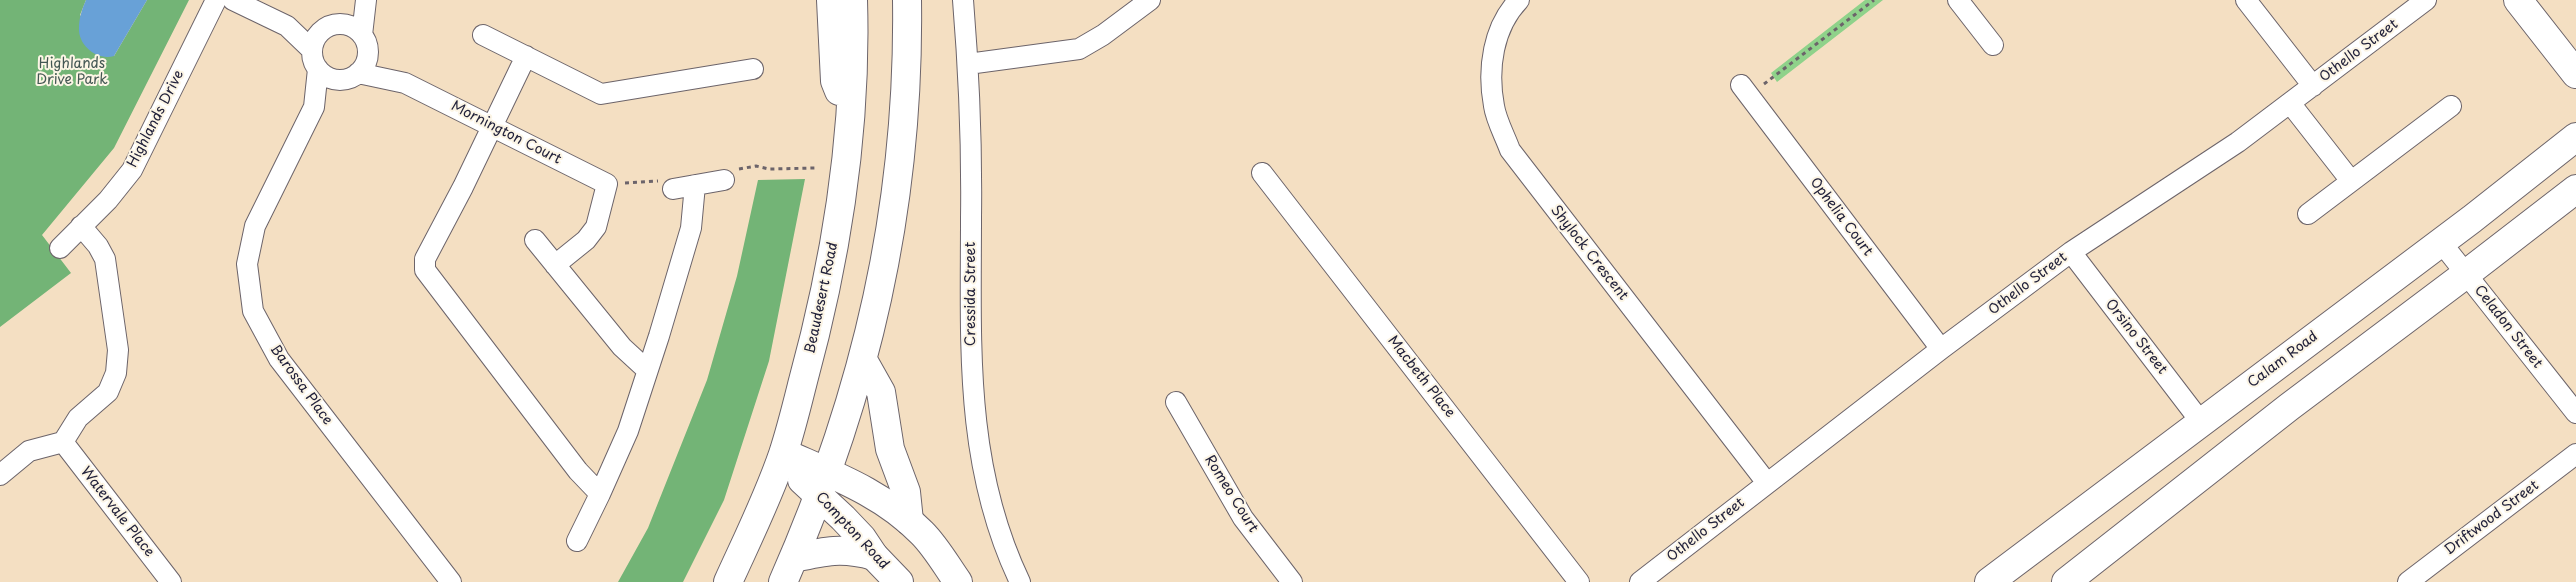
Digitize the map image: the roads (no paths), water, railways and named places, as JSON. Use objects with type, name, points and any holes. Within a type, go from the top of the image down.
[{"type":"main road","points":[[831,0],[835,81],[851,120]]},
{"type":"main road","name":"Beaudesert Road","points":[[728,582],[782,457],[818,327],[830,272],[851,120],[854,47],[853,0]]},
{"type":"main road","points":[[788,570],[839,441],[863,360],[885,264],[904,136],[908,62],[907,0]]},
{"type":"main road","points":[[2518,0],[2564,48],[2576,74]]},
{"type":"main road","name":"Calam Road","points":[[1989,582],[2440,242],[2576,137]]},
{"type":"main road","points":[[2066,582],[2289,407],[2576,189]]},
{"type":"main road","points":[[863,360],[881,392],[890,449],[906,492],[909,521]]},
{"type":"main road","name":"Compton Road","points":[[782,457],[823,484],[874,556],[899,582]]},
{"type":"main road","name":"Compton Road","points":[[823,484],[876,495],[909,521],[933,546],[958,582]]},
{"type":"main road","points":[[788,570],[836,549],[854,550],[874,556]]},
{"type":"street","name":"Highlands Drive","points":[[60,248],[108,200],[132,170],[216,0]]},
{"type":"street","points":[[233,0],[287,26],[334,79],[351,76],[368,58],[365,42],[364,0]]},
{"type":"street","points":[[315,59],[318,35],[331,27],[364,0]]},
{"type":"street","name":"Cressida Street","points":[[963,0],[968,64],[972,196],[971,362],[975,428],[987,492],[1011,563],[1020,582]]},
{"type":"street","points":[[968,64],[1079,49],[1103,36],[1150,0]]},
{"type":"street","name":"Shylock Crescent","points":[[1520,0],[1507,12],[1491,58],[1494,106],[1510,150],[1767,483]]},
{"type":"street","points":[[1958,0],[1993,45]]},
{"type":"street","points":[[2246,0],[2312,86]]},
{"type":"street","name":"Othello Street","points":[[1640,582],[1941,349],[2071,252],[2238,142],[2426,0]]},
{"type":"street","points":[[287,26],[331,27],[348,25],[365,42]]},
{"type":"street","points":[[483,35],[601,94],[753,69]]},
{"type":"street","name":"Mornington Court","points":[[365,42],[405,83],[607,184],[596,227],[586,240],[556,265]]},
{"type":"street","points":[[526,56],[425,259],[425,270],[578,471],[600,494]]},
{"type":"street","name":"Barossa Place","points":[[314,107],[315,59]]},
{"type":"street","name":"Mornington Court","points":[[351,76],[405,83]]},
{"type":"street","name":"Barossa Place","points":[[351,76],[314,107],[255,226],[247,264],[253,311],[279,359],[451,582]]},
{"type":"street","name":"Ophelia Court","points":[[1745,90],[1941,349]]},
{"type":"street","points":[[2290,103],[2351,181]]},
{"type":"street","points":[[2308,214],[2368,167],[2384,159],[2451,106]]},
{"type":"street","name":"Macbeth Place","points":[[1262,173],[1579,582]]},
{"type":"street","points":[[673,189],[724,180]]},
{"type":"street","points":[[577,540],[628,431],[691,228],[695,186]]},
{"type":"street","points":[[0,475],[29,451],[63,442],[78,418],[108,392],[116,373],[118,350],[105,260],[98,246],[81,226]]},
{"type":"street","points":[[535,240],[622,347],[647,370]]},
{"type":"street","name":"Celadon Street","points":[[2440,242],[2576,413]]},
{"type":"street","name":"Orsino Street","points":[[2071,252],[2201,422]]},
{"type":"street","name":"Romeo Court","points":[[1176,402],[1243,518],[1292,582]]},
{"type":"street","name":"Watervale Place","points":[[63,442],[172,582]]},
{"type":"street","name":"Driftwood Street","points":[[2408,582],[2576,454]]},
{"type":"water","points":[[86,0],[147,0],[114,56],[108,57],[96,54],[90,51],[82,41],[79,24]]},
{"type":"park label","name":"Highlands Drive Park","points":[[72,72]]}]
